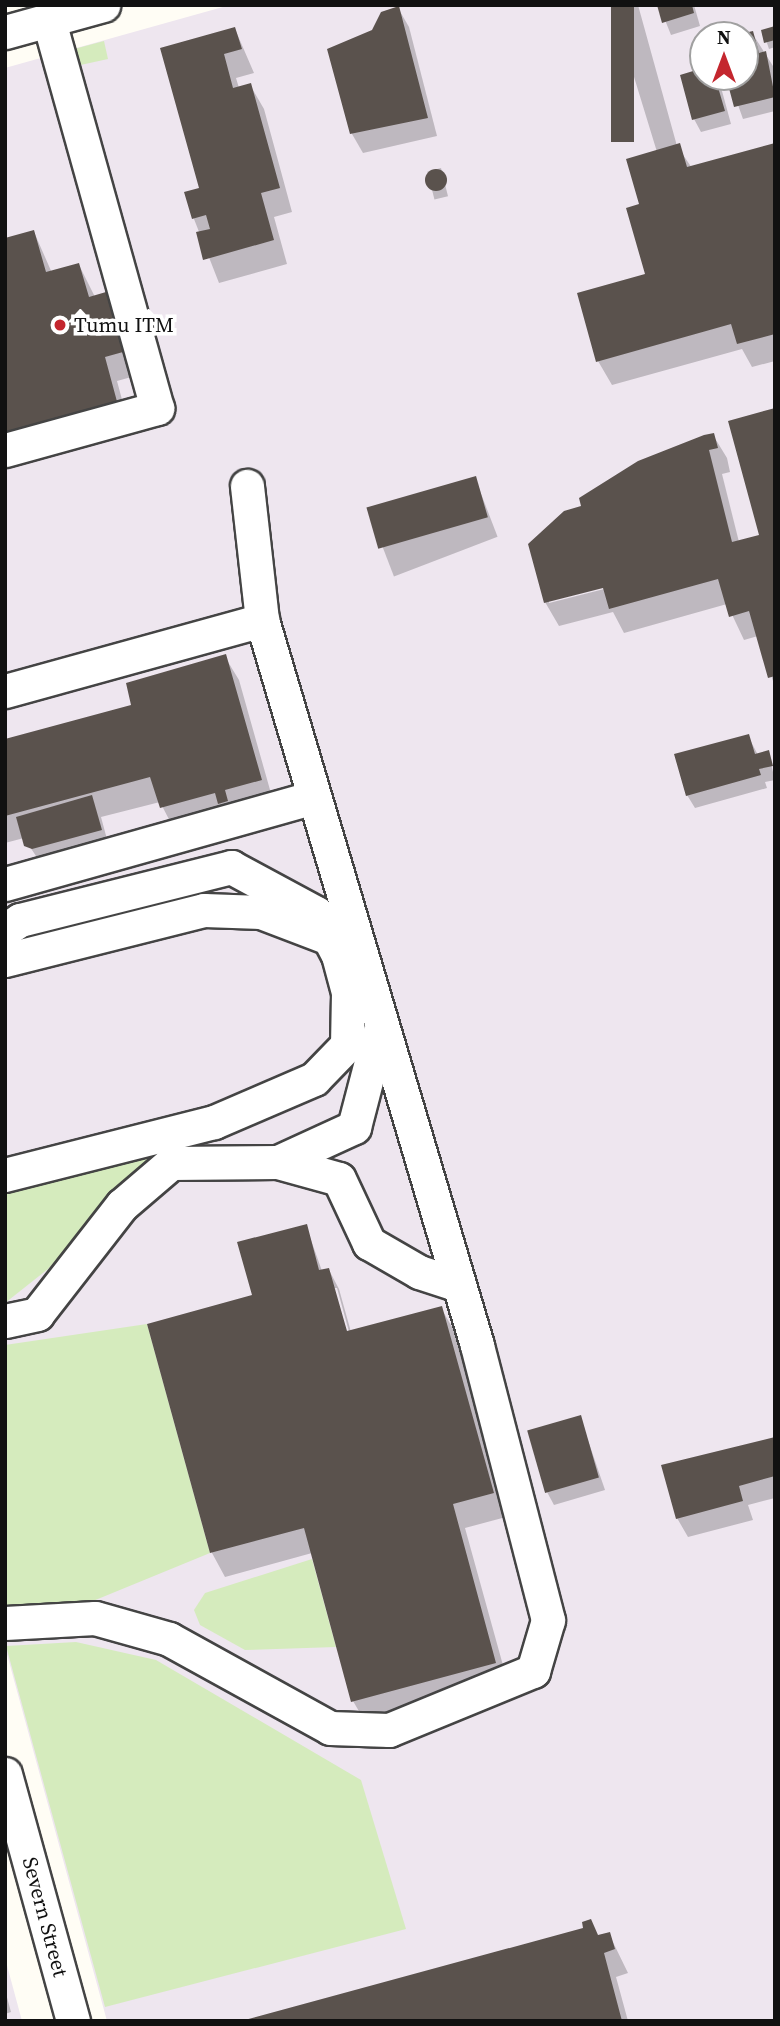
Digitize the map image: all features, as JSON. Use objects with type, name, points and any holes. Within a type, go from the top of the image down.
[{"type":"street","points":[[5,32],[103,5]]},
{"type":"street","points":[[5,450],[157,408],[49,20]]},
{"type":"street","points":[[5,1623],[95,1618],[169,1639],[330,1728],[388,1730],[533,1671],[548,1620],[459,1285],[382,1032],[376,992],[314,797],[262,620],[247,486]]},
{"type":"street","points":[[5,691],[262,620]]},
{"type":"street","points":[[5,884],[314,797]]},
{"type":"street","points":[[5,930],[20,920],[231,867],[316,913],[329,938],[348,993],[347,1045],[314,1079],[214,1122],[5,1175]]},
{"type":"street","points":[[5,960],[204,910],[261,912],[329,938]]},
{"type":"street","points":[[278,1162],[354,1127],[379,1039],[376,992]]},
{"type":"street","points":[[5,1321],[37,1314],[122,1205],[171,1163],[278,1162],[339,1179],[369,1243],[419,1272],[459,1285]]},
{"type":"street","name":"Severn Street","points":[[5,1774],[73,2021]]},
{"type":"shaded area","points":[[230,5],[775,5],[775,2021],[107,2021],[5,1647],[5,68]]},
{"type":"shaded area","points":[[5,1958],[22,2021],[5,2021]]},
{"type":"green space","points":[[104,41],[108,59],[76,66],[63,52]]},
{"type":"green space","points":[[164,1146],[48,1269],[5,1303],[5,1188]]},
{"type":"green space","points":[[147,1324],[210,1553],[93,1601],[5,1609],[5,1345]]},
{"type":"green space","points":[[312,1559],[336,1647],[245,1650],[200,1625],[194,1610],[205,1593]]},
{"type":"green space","points":[[76,1642],[156,1660],[361,1780],[406,1929],[105,2007],[6,1646]]},
{"type":"building","points":[[611,5],[634,5],[634,142],[611,142]]},
{"type":"building","points":[[657,5],[692,5],[694,13],[662,23]]},
{"type":"building","points":[[399,6],[428,118],[350,134],[327,49],[372,30],[381,12]]},
{"type":"building","points":[[775,26],[775,40],[764,43],[761,30]]},
{"type":"building","points":[[235,27],[242,49],[224,54],[233,88],[251,83],[280,188],[261,193],[274,240],[203,260],[196,232],[210,229],[206,215],[192,219],[184,192],[199,188],[160,48]]},
{"type":"building","points":[[766,51],[775,97],[734,107],[730,91],[759,91],[759,53]]},
{"type":"building","points":[[689,72],[689,91],[719,91],[725,111],[692,120],[680,75]]},
{"type":"building","points":[[680,143],[687,167],[775,143],[775,334],[737,344],[731,324],[596,362],[577,293],[645,274],[626,208],[639,204],[626,159]]},
{"type":"building","points":[[436,169],[444,172],[447,180],[444,188],[436,191],[428,188],[425,180],[428,172]]},
{"type":"building","name":"Tumu ITM","points":[[34,230],[46,272],[79,263],[89,297],[106,292],[123,352],[105,357],[119,409],[5,440],[5,238]]},
{"type":"building","points":[[775,408],[775,676],[768,678],[749,611],[729,617],[718,579],[609,609],[603,588],[544,603],[528,544],[564,511],[581,506],[579,498],[638,461],[704,435],[714,433],[718,448],[709,450],[732,542],[759,535],[728,421]]},
{"type":"building","points":[[476,476],[488,517],[378,549],[366,507]]},
{"type":"building","points":[[226,654],[262,780],[225,790],[228,801],[218,804],[215,793],[160,808],[150,777],[5,816],[5,739],[131,705],[126,683]]},
{"type":"building","points":[[749,734],[755,754],[769,750],[773,766],[759,769],[761,775],[686,796],[674,754]]},
{"type":"building","points":[[92,795],[102,830],[32,849],[24,846],[16,817]]},
{"type":"building","points":[[307,1224],[319,1270],[329,1268],[347,1331],[442,1306],[494,1493],[453,1504],[496,1663],[351,1702],[304,1528],[210,1553],[147,1324],[252,1295],[237,1242]]},
{"type":"building","points":[[581,1415],[599,1477],[545,1493],[527,1430]]},
{"type":"building","points":[[775,1437],[775,1476],[739,1486],[743,1501],[676,1519],[661,1465]]},
{"type":"building","points":[[591,1919],[598,1935],[610,1932],[615,1949],[604,1953],[622,2021],[241,2021],[583,1928],[582,1922]]},
{"type":"place","name":"Tumu ITM","points":[[60,325]]}]
